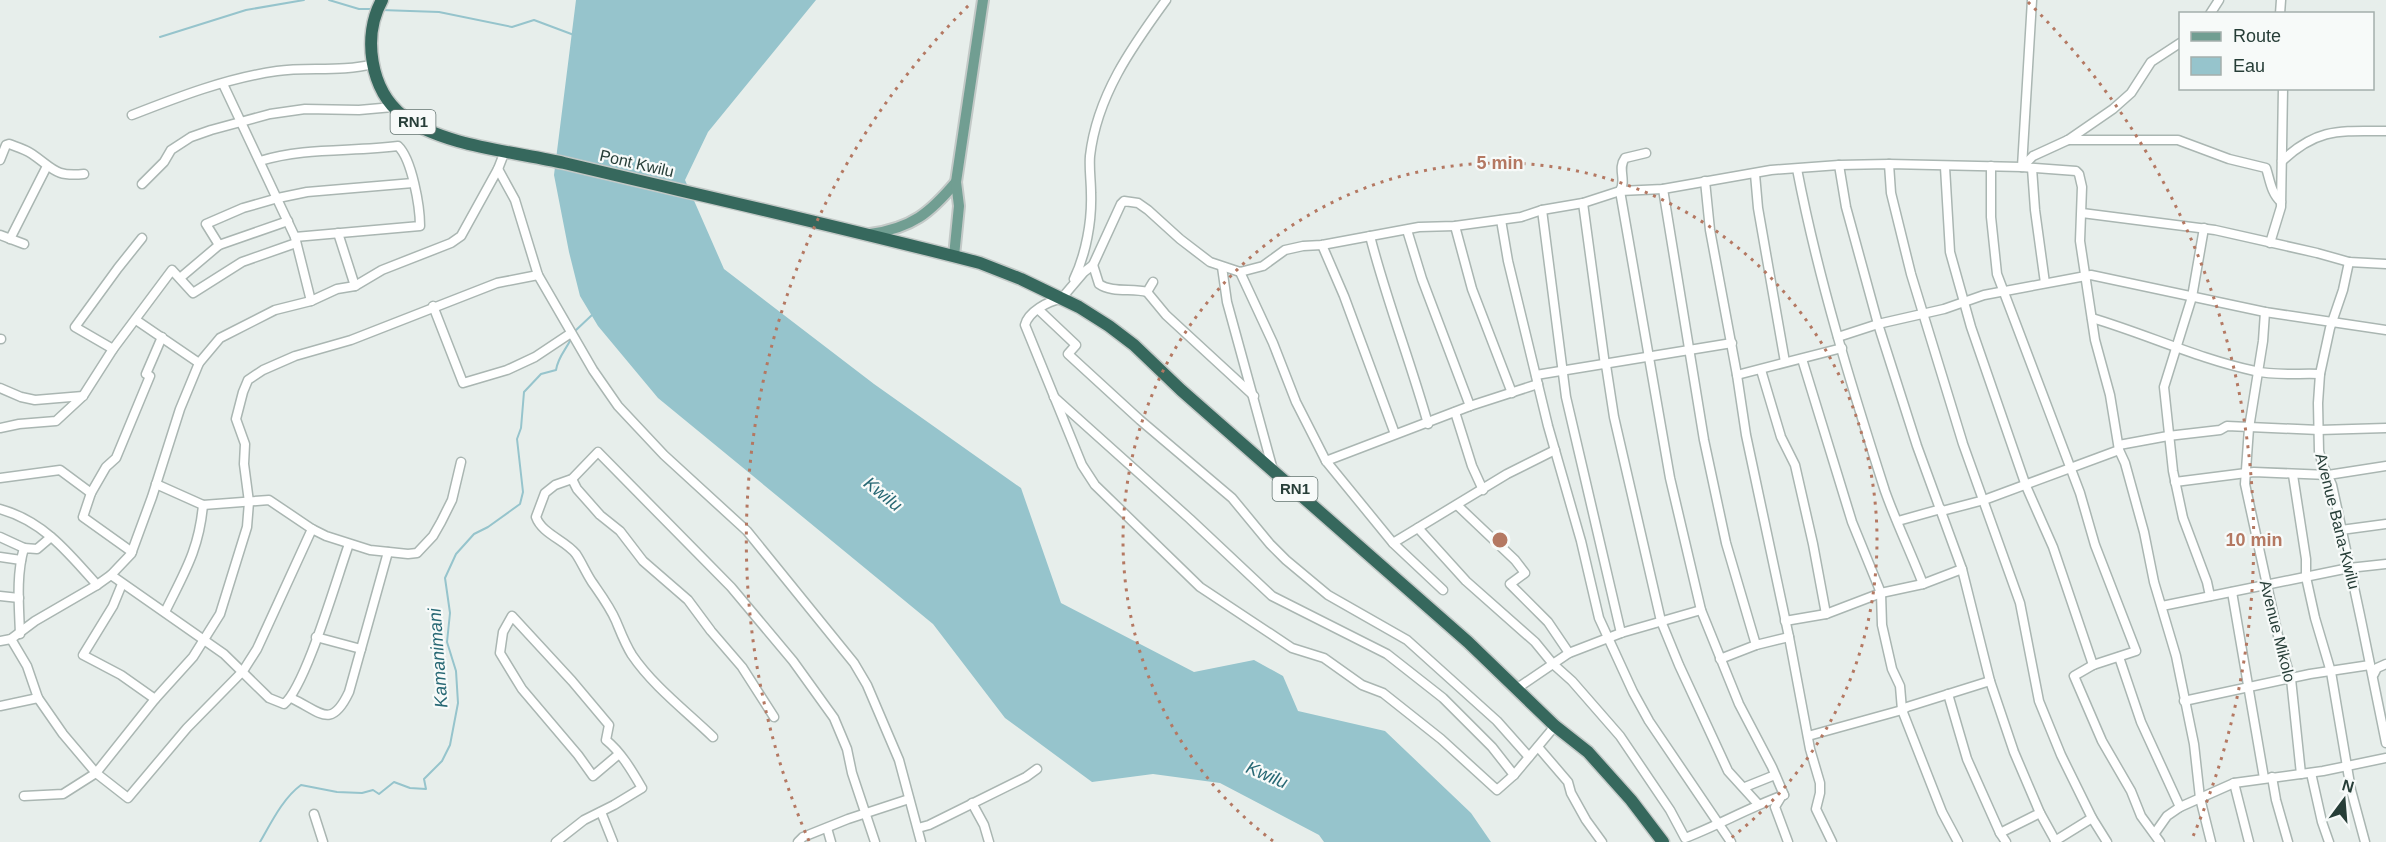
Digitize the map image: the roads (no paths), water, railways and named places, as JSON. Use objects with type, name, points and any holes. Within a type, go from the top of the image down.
[{"type":"highway","name":"RN1","points":[[382,0],[374,14],[373,64],[378,81],[393,107],[404,117],[446,137],[504,151]]},
{"type":"highway","name":"Pont Kwilu","points":[[504,151],[863,235]]},
{"type":"highway","name":"RN1","points":[[863,235],[980,263],[1021,279],[1079,307],[1125,339],[1468,642],[1555,726],[1588,752],[1631,800],[1663,842]]},
{"type":"main road","points":[[954,256],[959,207],[956,182],[983,0]]},
{"type":"main road","points":[[863,235],[889,231],[914,222],[933,208],[956,182]]},
{"type":"street","points":[[1070,287],[1084,250],[1089,223],[1090,156],[1099,111],[1124,61],[1166,0]]},
{"type":"street","points":[[2032,0],[2027,168],[2045,283]]},
{"type":"street","points":[[2027,168],[2033,156],[2068,140],[2113,109],[2131,93],[2151,62],[2179,44]]},
{"type":"street","points":[[132,115],[195,91],[276,71],[359,67],[373,64]]},
{"type":"street","points":[[223,84],[296,240],[311,300]]},
{"type":"street","points":[[2270,243],[2281,202],[2283,90]]},
{"type":"street","points":[[142,184],[164,162],[171,150],[191,138],[239,122],[270,114],[305,109],[359,110],[393,107]]},
{"type":"street","points":[[2282,161],[2289,154],[2325,134],[2338,131],[2386,131]]},
{"type":"street","points":[[2068,140],[2178,140],[2229,159],[2266,168],[2271,187],[2281,202]]},
{"type":"street","points":[[0,158],[6,145],[9,144],[30,152],[54,172],[66,176],[84,174]]},
{"type":"street","points":[[0,428],[56,421],[84,396],[114,349],[172,270],[193,293],[242,262],[296,240],[420,226],[413,183],[403,151],[398,146],[298,153],[260,161]]},
{"type":"street","points":[[0,641],[20,634],[35,621],[97,585],[111,575],[132,552],[180,409],[199,363],[220,338],[275,310],[311,300],[337,289],[355,286],[382,270],[451,243],[461,236],[498,169],[504,151]]},
{"type":"street","points":[[1646,153],[1625,158],[1620,169],[1623,183],[1620,191],[1670,478],[1701,610],[1739,704],[1784,795]]},
{"type":"street","points":[[1890,164],[1891,193],[1922,313],[1963,444],[2020,603],[2042,710],[2061,756],[2092,818],[2107,842]]},
{"type":"street","points":[[1555,726],[1514,775],[1497,789],[1442,739],[1383,693],[1362,685],[1324,658],[1292,648],[1200,587],[1095,485],[1082,465],[1025,325],[1028,316],[1052,301],[1061,299],[1093,265],[1118,207],[1124,201],[1138,203],[1148,210],[1200,255],[1222,267],[1240,272],[1263,266],[1285,250],[1303,246],[1322,245],[1419,227],[1455,226],[1521,217],[1542,210],[1583,203],[1620,191],[1663,189],[1771,170],[1890,164],[1945,167],[1991,166],[2071,171],[2079,174],[2082,213],[2080,241],[2092,318],[2119,448],[2125,463],[2176,656],[2194,744],[2200,798],[2211,842]]},
{"type":"street","points":[[1839,165],[1846,207],[1878,324],[1917,446],[1962,569],[1990,681],[2014,752],[2040,813],[2056,841],[2092,818]]},
{"type":"street","points":[[10,239],[47,166]]},
{"type":"street","points":[[1991,166],[1991,217],[1997,274],[2080,493],[2095,545],[2136,651],[2093,665],[2074,676],[2102,741],[2141,816],[2160,842]]},
{"type":"street","points":[[1945,167],[1950,252],[1964,303],[2026,486],[2053,547],[2093,665]]},
{"type":"street","points":[[498,169],[507,182],[514,200],[538,275],[593,370],[631,422],[747,531],[854,663],[867,685],[899,760],[921,842]]},
{"type":"street","points":[[1797,169],[1827,304],[1839,337],[1860,414],[1886,492],[1923,584]]},
{"type":"street","points":[[1755,174],[1758,208],[1785,362]]},
{"type":"street","points":[[1705,181],[1710,230],[1732,343],[1746,435],[1808,736],[1820,783],[1816,809],[1832,842]]},
{"type":"street","points":[[219,245],[206,224],[243,208],[307,192],[413,183]]},
{"type":"street","points":[[1663,189],[1704,440],[1726,543],[1756,645]]},
{"type":"street","points":[[1583,203],[1614,417],[1661,621],[1691,693],[1728,771],[1758,804]]},
{"type":"street","points":[[1542,210],[1566,397],[1621,633]]},
{"type":"street","points":[[2082,213],[2204,228],[2349,262],[2386,264]]},
{"type":"street","points":[[1501,220],[1508,261],[1537,380],[1581,541],[1599,618],[1649,721],[1731,842]]},
{"type":"street","points":[[180,278],[219,245],[288,221]]},
{"type":"street","points":[[1455,226],[1472,289],[1512,393]]},
{"type":"street","points":[[2204,228],[2192,297],[2164,387],[2175,482],[2183,518],[2210,596]]},
{"type":"street","points":[[1407,230],[1422,279],[1470,406]]},
{"type":"street","points":[[338,234],[355,286]]},
{"type":"street","points":[[0,235],[24,244]]},
{"type":"street","points":[[1370,236],[1379,274],[1412,369],[1428,424]]},
{"type":"street","points":[[114,349],[75,327],[142,238]]},
{"type":"street","points":[[1322,245],[1344,296],[1395,434]]},
{"type":"street","name":"Avenue Bana-Kwilu","points":[[2349,262],[2320,374],[2319,430],[2322,463],[2328,475],[2341,530],[2386,743]]},
{"type":"street","points":[[1093,265],[1101,286],[1106,289],[1135,289],[1147,292],[1166,315],[1255,398]]},
{"type":"street","points":[[1222,267],[1227,302],[1273,470]]},
{"type":"street","points":[[1240,272],[1273,343],[1296,402],[1326,461],[1394,543],[1443,590]]},
{"type":"street","points":[[24,796],[63,794],[96,773],[205,641],[220,614],[228,595],[247,527],[249,502],[244,464],[245,444],[236,419],[243,392],[249,380],[263,370],[295,356],[351,340],[433,306],[497,283],[538,275]]},
{"type":"street","points":[[1839,337],[1878,324],[2003,291],[2085,276],[2122,281],[2265,312],[2386,330]]},
{"type":"street","points":[[1147,292],[1153,282]]},
{"type":"street","points":[[433,306],[463,384],[507,370],[571,333]]},
{"type":"street","points":[[1039,310],[1076,345],[1068,354],[1140,420],[1232,498],[1286,560],[1328,594],[1407,640],[1497,720],[1529,757]]},
{"type":"street","name":"Avenue Mikolo","points":[[2265,312],[2263,341],[2249,428],[2245,474],[2247,501],[2291,679],[2301,774]]},
{"type":"street","points":[[2092,318],[2176,348],[2257,372],[2320,374]]},
{"type":"street","points":[[136,320],[199,363]]},
{"type":"street","points":[[132,552],[83,517],[91,493],[106,467],[116,458],[144,393],[150,376],[146,374],[162,337]]},
{"type":"street","points":[[1326,461],[1563,372],[1732,343]]},
{"type":"street","points":[[1737,375],[1842,348]]},
{"type":"street","points":[[1802,359],[1844,500],[1881,593],[1882,625],[1892,669],[1900,686],[1902,710],[1942,812],[1958,842]]},
{"type":"street","points":[[1761,370],[1781,437],[1794,465],[1826,614]]},
{"type":"street","points":[[0,388],[35,400],[84,396]]},
{"type":"street","points":[[1052,395],[1272,596],[1387,654],[1443,698],[1492,747],[1514,775]]},
{"type":"street","points":[[1455,412],[1472,466],[1483,490]]},
{"type":"street","points":[[1898,521],[1984,500],[2071,469],[2119,448],[2168,436],[2220,430],[2227,426],[2319,430],[2386,428]]},
{"type":"street","points":[[1394,543],[1507,474],[1555,450]]},
{"type":"street","points":[[713,737],[660,688],[633,657],[622,639],[605,600],[591,582],[577,556],[567,544],[549,533],[537,520],[544,494],[555,485],[572,479],[598,452],[731,587],[793,661],[834,718],[847,749],[852,773],[875,842]]},
{"type":"street","points":[[156,484],[203,505],[269,500],[312,529],[349,544],[408,554],[417,553],[433,536],[452,500],[461,462]]},
{"type":"street","points":[[2175,482],[2210,476],[2261,472],[2328,475],[2386,466]]},
{"type":"street","points":[[0,478],[60,470],[91,493]]},
{"type":"street","points":[[2293,474],[2306,559],[2306,577],[2331,672],[2347,766],[2364,842]]},
{"type":"street","points":[[572,479],[585,498],[600,515],[620,531],[643,561],[688,600],[742,667],[774,717]]},
{"type":"street","points":[[165,612],[193,556],[200,534],[203,505]]},
{"type":"street","points":[[1457,505],[1515,560],[1525,573],[1510,584],[1548,622],[1569,653]]},
{"type":"street","points":[[0,509],[24,517],[38,525],[97,585]]},
{"type":"street","points":[[2341,530],[2386,524]]},
{"type":"street","points":[[1418,528],[1466,581],[1535,642],[1620,736],[1670,810],[1685,838],[1718,825],[1758,804],[1784,795]]},
{"type":"street","points":[[11,639],[27,666],[38,698],[63,734],[96,773],[129,798],[187,728],[243,670],[257,649],[312,529]]},
{"type":"street","points":[[0,537],[24,548],[37,549],[51,537]]},
{"type":"street","points":[[111,575],[224,654],[243,670],[269,698],[284,704],[291,698],[316,637],[349,544]]},
{"type":"street","points":[[20,634],[19,598],[24,548]]},
{"type":"street","points":[[291,698],[323,715],[332,715],[341,709],[349,692],[388,552]]},
{"type":"street","points":[[0,557],[21,560]]},
{"type":"street","points":[[2162,606],[2349,568],[2386,564]]},
{"type":"street","points":[[1785,621],[1826,614],[1881,593],[1923,584],[1962,569]]},
{"type":"street","points":[[122,584],[113,606],[82,655],[121,675],[155,699]]},
{"type":"street","points":[[2232,592],[2268,777],[2288,842]]},
{"type":"street","points":[[0,596],[19,598]]},
{"type":"street","points":[[1516,689],[1569,653],[1621,633],[1701,610]]},
{"type":"street","points":[[556,842],[584,820],[642,788],[619,754],[606,740],[609,725],[559,665],[512,616],[503,632],[500,653],[522,689],[578,755],[592,776],[619,754]]},
{"type":"street","points":[[316,637],[361,649]]},
{"type":"street","points":[[1720,659],[1756,645],[1789,637]]},
{"type":"street","points":[[2119,657],[2141,723],[2180,807]]},
{"type":"street","points":[[2373,674],[2377,668],[2386,664]]},
{"type":"street","points":[[2184,701],[2310,674],[2370,665]]},
{"type":"street","points":[[1808,736],[1902,710],[1990,681]]},
{"type":"street","points":[[1948,694],[1967,759],[2000,833],[2007,842]]},
{"type":"street","points":[[0,706],[38,698]]},
{"type":"street","points":[[1538,747],[1568,782],[1570,793],[1602,842]]},
{"type":"street","points":[[2155,833],[2167,816],[2180,807],[2234,783],[2301,774],[2386,758]]},
{"type":"street","points":[[918,828],[930,825],[1026,777],[1037,769]]},
{"type":"street","points":[[2311,772],[2329,842]]},
{"type":"street","points":[[1745,788],[1775,775]]},
{"type":"street","points":[[2234,783],[2249,842]]},
{"type":"street","points":[[1784,795],[1778,798],[1775,807],[1788,842]]},
{"type":"street","points":[[798,842],[803,837],[909,800]]},
{"type":"street","points":[[972,803],[984,825],[989,842]]},
{"type":"street","points":[[601,812],[613,842]]},
{"type":"street","points":[[2000,833],[2040,813]]},
{"type":"street","points":[[314,814],[323,842]]},
{"type":"street","points":[[827,828],[831,842]]},
{"type":"water","name":"Kwilu","points":[[576,0],[816,0],[708,132],[685,180],[724,269],[874,384],[1021,488],[1061,603],[1194,672],[1254,660],[1283,676],[1298,711],[1385,731],[1471,813],[1491,842],[1324,842],[1319,835],[1220,783],[1153,774],[1092,782],[1005,718],[933,624],[658,398],[598,326],[580,296],[554,175]]},
{"type":"waterway","points":[[160,37],[246,10],[304,0]]},
{"type":"waterway","points":[[329,0],[359,9],[373,9]]},
{"type":"waterway","points":[[381,10],[439,12],[512,27],[534,20],[574,35]]},
{"type":"waterway","name":"Kamanimani","points":[[575,331],[592,315]]},
{"type":"waterway","name":"Kamanimani","points":[[260,842],[283,804],[301,785],[337,792],[362,793],[373,790],[379,794],[394,782],[410,788],[426,789],[424,779],[442,761],[450,745],[458,703],[456,671],[447,642],[450,613],[445,578],[456,554],[474,534],[520,504],[523,492],[517,439],[521,428],[524,392],[541,374],[556,370],[571,339]]}]
